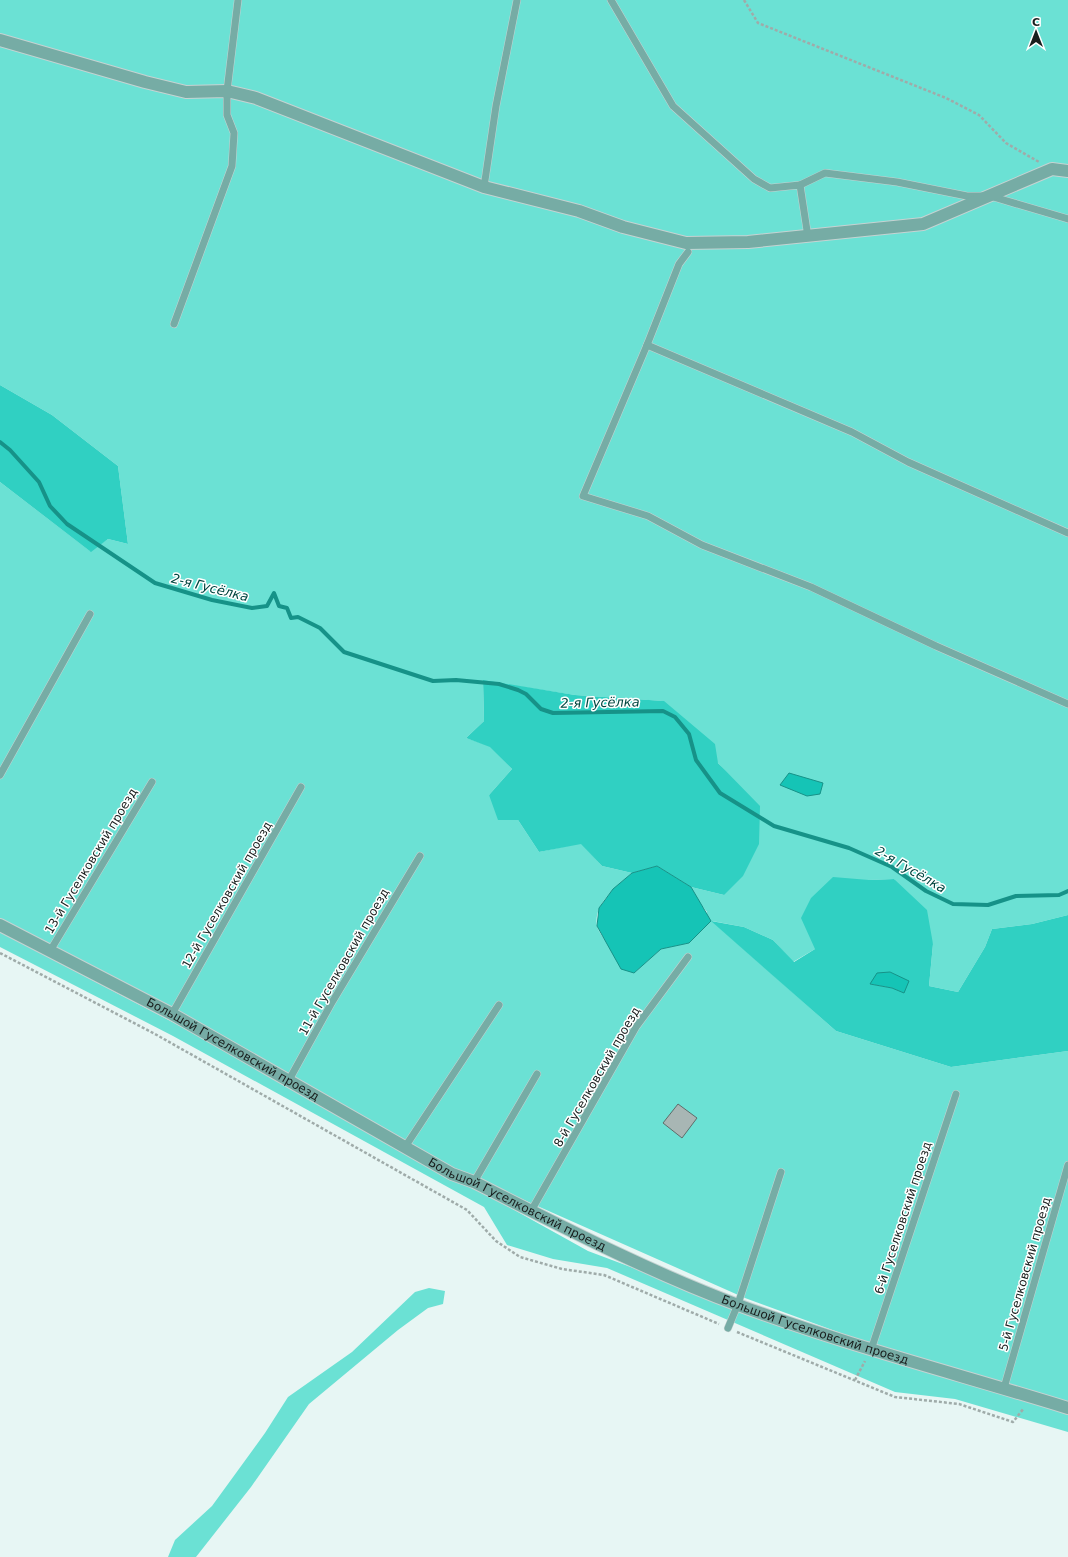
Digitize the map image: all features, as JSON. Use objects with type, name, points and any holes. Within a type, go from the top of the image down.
[{"type":"street","points":[[0,40],[145,82],[186,92],[227,91],[264,100],[484,187],[579,211],[623,227],[686,243],[748,242],[924,224],[1052,169],[1068,171]]},
{"type":"street","name":"Большой Гуселковский проезд","points":[[0,925],[172,1014],[452,1174],[474,1182],[604,1248],[738,1304],[871,1350],[1068,1408]]},
{"type":"lane","points":[[174,324],[232,166],[234,133],[227,115],[227,91],[238,0]]},
{"type":"lane","points":[[484,187],[496,106],[517,0]]},
{"type":"lane","points":[[611,0],[673,106],[754,179],[770,188],[800,184],[825,173],[897,182],[967,196],[990,196],[1068,219]]},
{"type":"lane","points":[[800,184],[808,237]]},
{"type":"lane","points":[[688,252],[680,264],[583,496],[648,516],[702,545],[811,587],[936,646],[1068,704]]},
{"type":"lane","points":[[647,345],[852,432],[908,462],[1068,533]]},
{"type":"lane","points":[[0,775],[90,614]]},
{"type":"lane","name":"13-й Гуселковский проезд","points":[[50,951],[152,782]]},
{"type":"lane","name":"12-й Гуселковский проезд","points":[[172,1014],[302,787]]},
{"type":"lane","name":"11-й Гуселковский проезд","points":[[289,1080],[331,1004],[420,856]]},
{"type":"lane","name":"8-й Гуселковский проезд","points":[[531,1211],[636,1026],[688,958]]},
{"type":"lane","points":[[406,1147],[500,1005]]},
{"type":"lane","points":[[474,1182],[537,1074]]},
{"type":"lane","name":"6-й Гуселковский проезд","points":[[871,1350],[956,1094]]},
{"type":"lane","name":"5-й Гуселковский проезд","points":[[1004,1388],[1068,1165]]},
{"type":"lane","points":[[728,1328],[738,1304],[781,1172]]},
{"type":"path","points":[[744,0],[758,23],[946,98],[980,116],[1006,143],[1052,169]]},
{"type":"path","points":[[855,1380],[871,1350]]},
{"type":"shaded area","points":[[0,0],[1068,0],[1068,915],[1032,924],[992,929],[985,947],[958,992],[929,986],[933,944],[894,879],[869,880],[815,949],[793,962],[773,940],[744,927],[712,921],[836,1031],[951,1067],[1068,1051],[1068,1403],[868,1343],[745,1298],[456,1170],[162,1003],[0,918],[0,482],[90,551],[108,539],[128,544],[118,466],[52,415],[0,385]],"holes":[[[483,681],[575,695],[663,701],[735,782],[724,895],[691,887],[699,902],[707,912],[689,943],[661,949],[634,973],[613,950],[597,926],[597,918],[602,903],[607,896],[632,873],[602,866],[581,843],[539,852],[518,820],[489,795],[512,769],[490,746],[466,738],[484,721]]]},
{"type":"shaded area","points":[[0,385],[52,415],[118,466],[128,544],[108,539],[91,552],[0,482]]},
{"type":"shaded area","points":[[483,680],[575,695],[664,701],[715,744],[718,763],[760,806],[759,844],[743,876],[724,895],[691,887],[657,866],[632,873],[602,866],[581,844],[539,852],[518,820],[498,820],[489,795],[512,769],[490,747],[466,738],[484,721]]},
{"type":"shaded area","points":[[789,773],[823,783],[820,794],[807,796],[780,785]]},
{"type":"shaded area","points":[[657,866],[691,887],[711,921],[689,943],[661,949],[634,973],[621,969],[597,926],[599,908],[613,889],[632,873]]},
{"type":"shaded area","points":[[833,877],[869,880],[894,879],[927,910],[933,944],[929,986],[958,992],[985,947],[992,929],[1032,924],[1068,915],[1068,1051],[951,1067],[836,1031],[711,921],[744,927],[773,940],[794,962],[815,949],[801,918],[811,898]],"holes":[[[890,972],[903,992],[892,988],[870,984]]]},
{"type":"shaded area","points":[[0,932],[228,1051],[588,1251],[716,1299],[1068,1413],[1068,1432],[955,1399],[895,1392],[607,1268],[553,1259],[507,1245],[484,1207],[173,1036],[0,947]]},
{"type":"shaded area","points":[[890,972],[909,981],[904,993],[892,988],[870,984],[877,973]]},
{"type":"shaded area","points":[[429,1288],[445,1291],[443,1304],[428,1308],[398,1330],[309,1404],[251,1487],[196,1557],[168,1557],[175,1540],[212,1506],[265,1433],[288,1397],[352,1352],[415,1292]]},
{"type":"building","points":[[678,1104],[697,1118],[682,1138],[663,1123]]},
{"type":"waterway","name":"2-я Гусёлка","points":[[0,442],[10,450],[39,482],[50,506],[67,524],[155,583],[212,600],[252,608],[267,606],[274,593],[279,606],[287,608],[291,618],[298,617],[320,628],[344,652],[433,681],[456,680],[499,684],[526,694],[541,709],[553,713],[663,711],[675,717],[689,734],[696,760],[720,793],[774,826],[849,848],[892,867],[926,891],[953,904],[988,905],[1016,896],[1059,895],[1068,891]]}]
